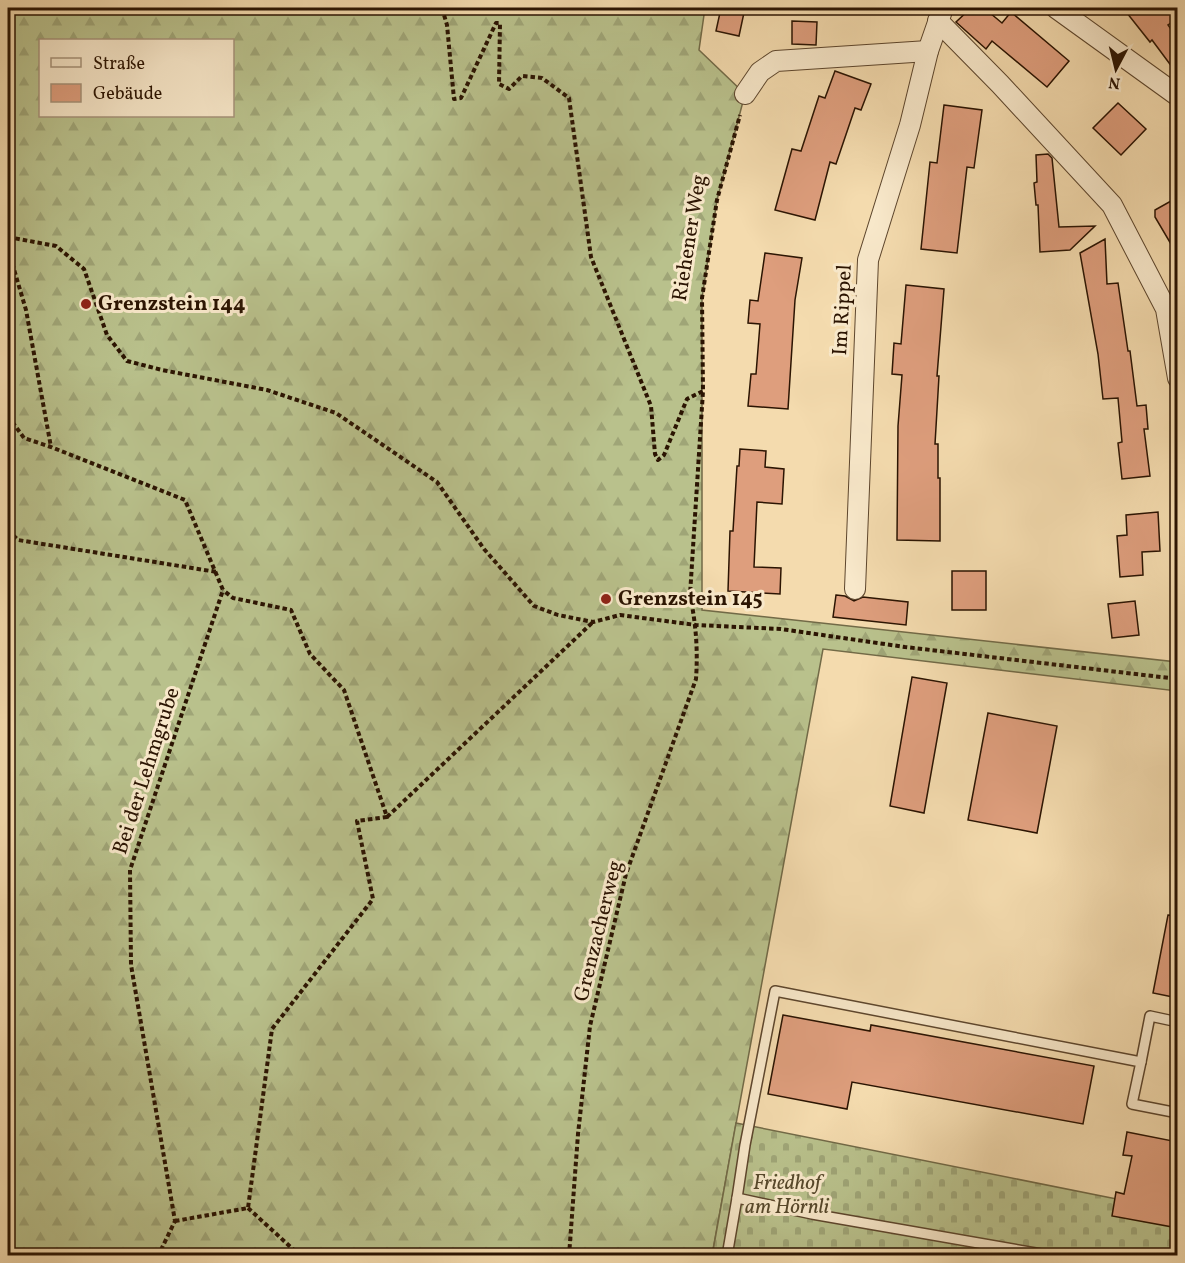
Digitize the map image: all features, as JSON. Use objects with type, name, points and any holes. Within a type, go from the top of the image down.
[{"type":"street","points":[[1056,8],[1178,96]]},
{"type":"street","points":[[940,14],[1000,84],[1112,205],[1166,309],[1178,378]]},
{"type":"street","name":"Im Rippel","points":[[855,589],[868,260],[910,125],[928,51],[940,14]]},
{"type":"street","points":[[745,94],[760,72],[776,61],[928,51]]},
{"type":"lane","points":[[727,1256],[745,1145],[775,991],[1141,1062]]},
{"type":"lane","points":[[1178,1022],[1150,1016],[1132,1104],[1178,1113]]},
{"type":"lane","points":[[737,1198],[812,1214],[1053,1256]]},
{"type":"path","points":[[442,8],[447,25],[453,99],[461,98],[496,23],[500,23],[499,84],[509,89],[522,76],[542,78],[569,98],[591,257],[651,406],[655,454],[658,460],[664,455],[687,399],[703,391]]},
{"type":"path","name":"Riehener Weg","points":[[696,624],[690,595],[703,391],[702,298],[717,200],[745,94]]},
{"type":"path","points":[[8,237],[56,246],[84,269],[107,335],[127,361],[267,390],[336,413],[437,482],[484,549],[534,606],[558,615],[592,622],[620,615],[696,624],[782,629],[905,647],[1178,679]]},
{"type":"path","points":[[8,249],[26,310],[51,447]]},
{"type":"path","points":[[8,416],[24,438],[185,500],[223,590],[233,598],[291,610],[310,654],[344,690],[387,817]]},
{"type":"path","points":[[8,530],[18,540],[217,572]]},
{"type":"path","name":"Bei der Lehmgrube","points":[[175,1221],[131,965],[130,870],[223,590]]},
{"type":"path","points":[[248,1208],[272,1029],[373,899],[357,821],[387,817],[592,622]]},
{"type":"path","name":"Grenzacherweg","points":[[569,1256],[578,1134],[590,1026],[626,874],[696,679],[698,651],[696,624]]},
{"type":"path","points":[[158,1256],[175,1221],[248,1208]]},
{"type":"path","points":[[248,1208],[295,1251],[327,1256]]},
{"type":"green space","points":[[8,8],[705,8],[699,50],[745,94],[717,200],[702,298],[702,610],[1177,662],[1177,691],[823,649],[712,1255],[8,1255]]},
{"type":"green space","name":"Friedhof am Hörnli","points":[[736,1123],[1177,1211],[1177,1255],[712,1256]]},
{"type":"building","points":[[721,8],[745,8],[739,36],[716,31]]},
{"type":"building","points":[[971,8],[984,8],[1002,23],[1011,12],[1069,61],[1047,87],[992,41],[986,49],[956,22]]},
{"type":"building","points":[[1123,8],[1178,8],[1178,18],[1168,25],[1178,39],[1178,75],[1152,40],[1150,42]]},
{"type":"building","points":[[792,21],[817,22],[816,45],[792,44]]},
{"type":"building","points":[[835,71],[871,84],[861,110],[855,108],[836,164],[830,162],[815,220],[775,210],[792,149],[801,151],[819,96],[825,98]]},
{"type":"building","points":[[1118,103],[1146,129],[1121,155],[1093,128]]},
{"type":"building","points":[[944,105],[982,110],[974,168],[967,167],[957,253],[921,249],[930,162],[937,163]]},
{"type":"building","points":[[1048,154],[1052,158],[1059,227],[1095,226],[1070,250],[1040,252],[1038,205],[1036,205],[1034,183],[1037,182],[1036,155]]},
{"type":"building","points":[[1178,197],[1178,256],[1155,217],[1155,210]]},
{"type":"building","points":[[1105,239],[1107,284],[1118,283],[1137,406],[1146,405],[1148,429],[1144,429],[1150,476],[1122,479],[1118,443],[1122,442],[1118,398],[1103,399],[1098,354],[1080,253]]},
{"type":"building","points":[[765,253],[802,258],[795,300],[788,409],[748,406],[751,374],[756,374],[760,324],[748,323],[750,300],[758,301]]},
{"type":"building","points":[[906,285],[944,289],[937,376],[939,376],[935,444],[938,444],[938,478],[940,478],[940,541],[897,540],[898,426],[902,375],[892,374],[894,343],[901,344]]},
{"type":"building","points":[[740,449],[766,451],[765,467],[784,469],[782,504],[757,502],[754,567],[781,568],[780,594],[728,591],[730,531],[733,531]]},
{"type":"building","points":[[1158,512],[1160,551],[1142,552],[1143,575],[1120,577],[1117,536],[1127,535],[1126,515]]},
{"type":"building","points":[[952,571],[986,571],[986,610],[952,610]]},
{"type":"building","points":[[836,595],[845,596],[854,601],[863,597],[908,602],[906,625],[833,617]]},
{"type":"building","points":[[1135,601],[1139,635],[1112,638],[1108,604]]},
{"type":"building","points":[[912,677],[947,683],[924,813],[890,806]]},
{"type":"building","points":[[988,713],[1057,726],[1037,833],[968,820]]},
{"type":"building","points":[[1168,915],[1178,916],[1178,998],[1153,993]]},
{"type":"building","points":[[783,1015],[870,1031],[871,1025],[1094,1066],[1083,1124],[852,1082],[847,1109],[768,1094]]},
{"type":"building","points":[[1127,1132],[1178,1142],[1178,1228],[1112,1216],[1116,1192],[1124,1194],[1132,1156],[1123,1155]]},
{"type":"place","name":"Grenzstein 144","points":[[86,304]]},
{"type":"place","name":"Grenzstein 145","points":[[606,599]]}]
